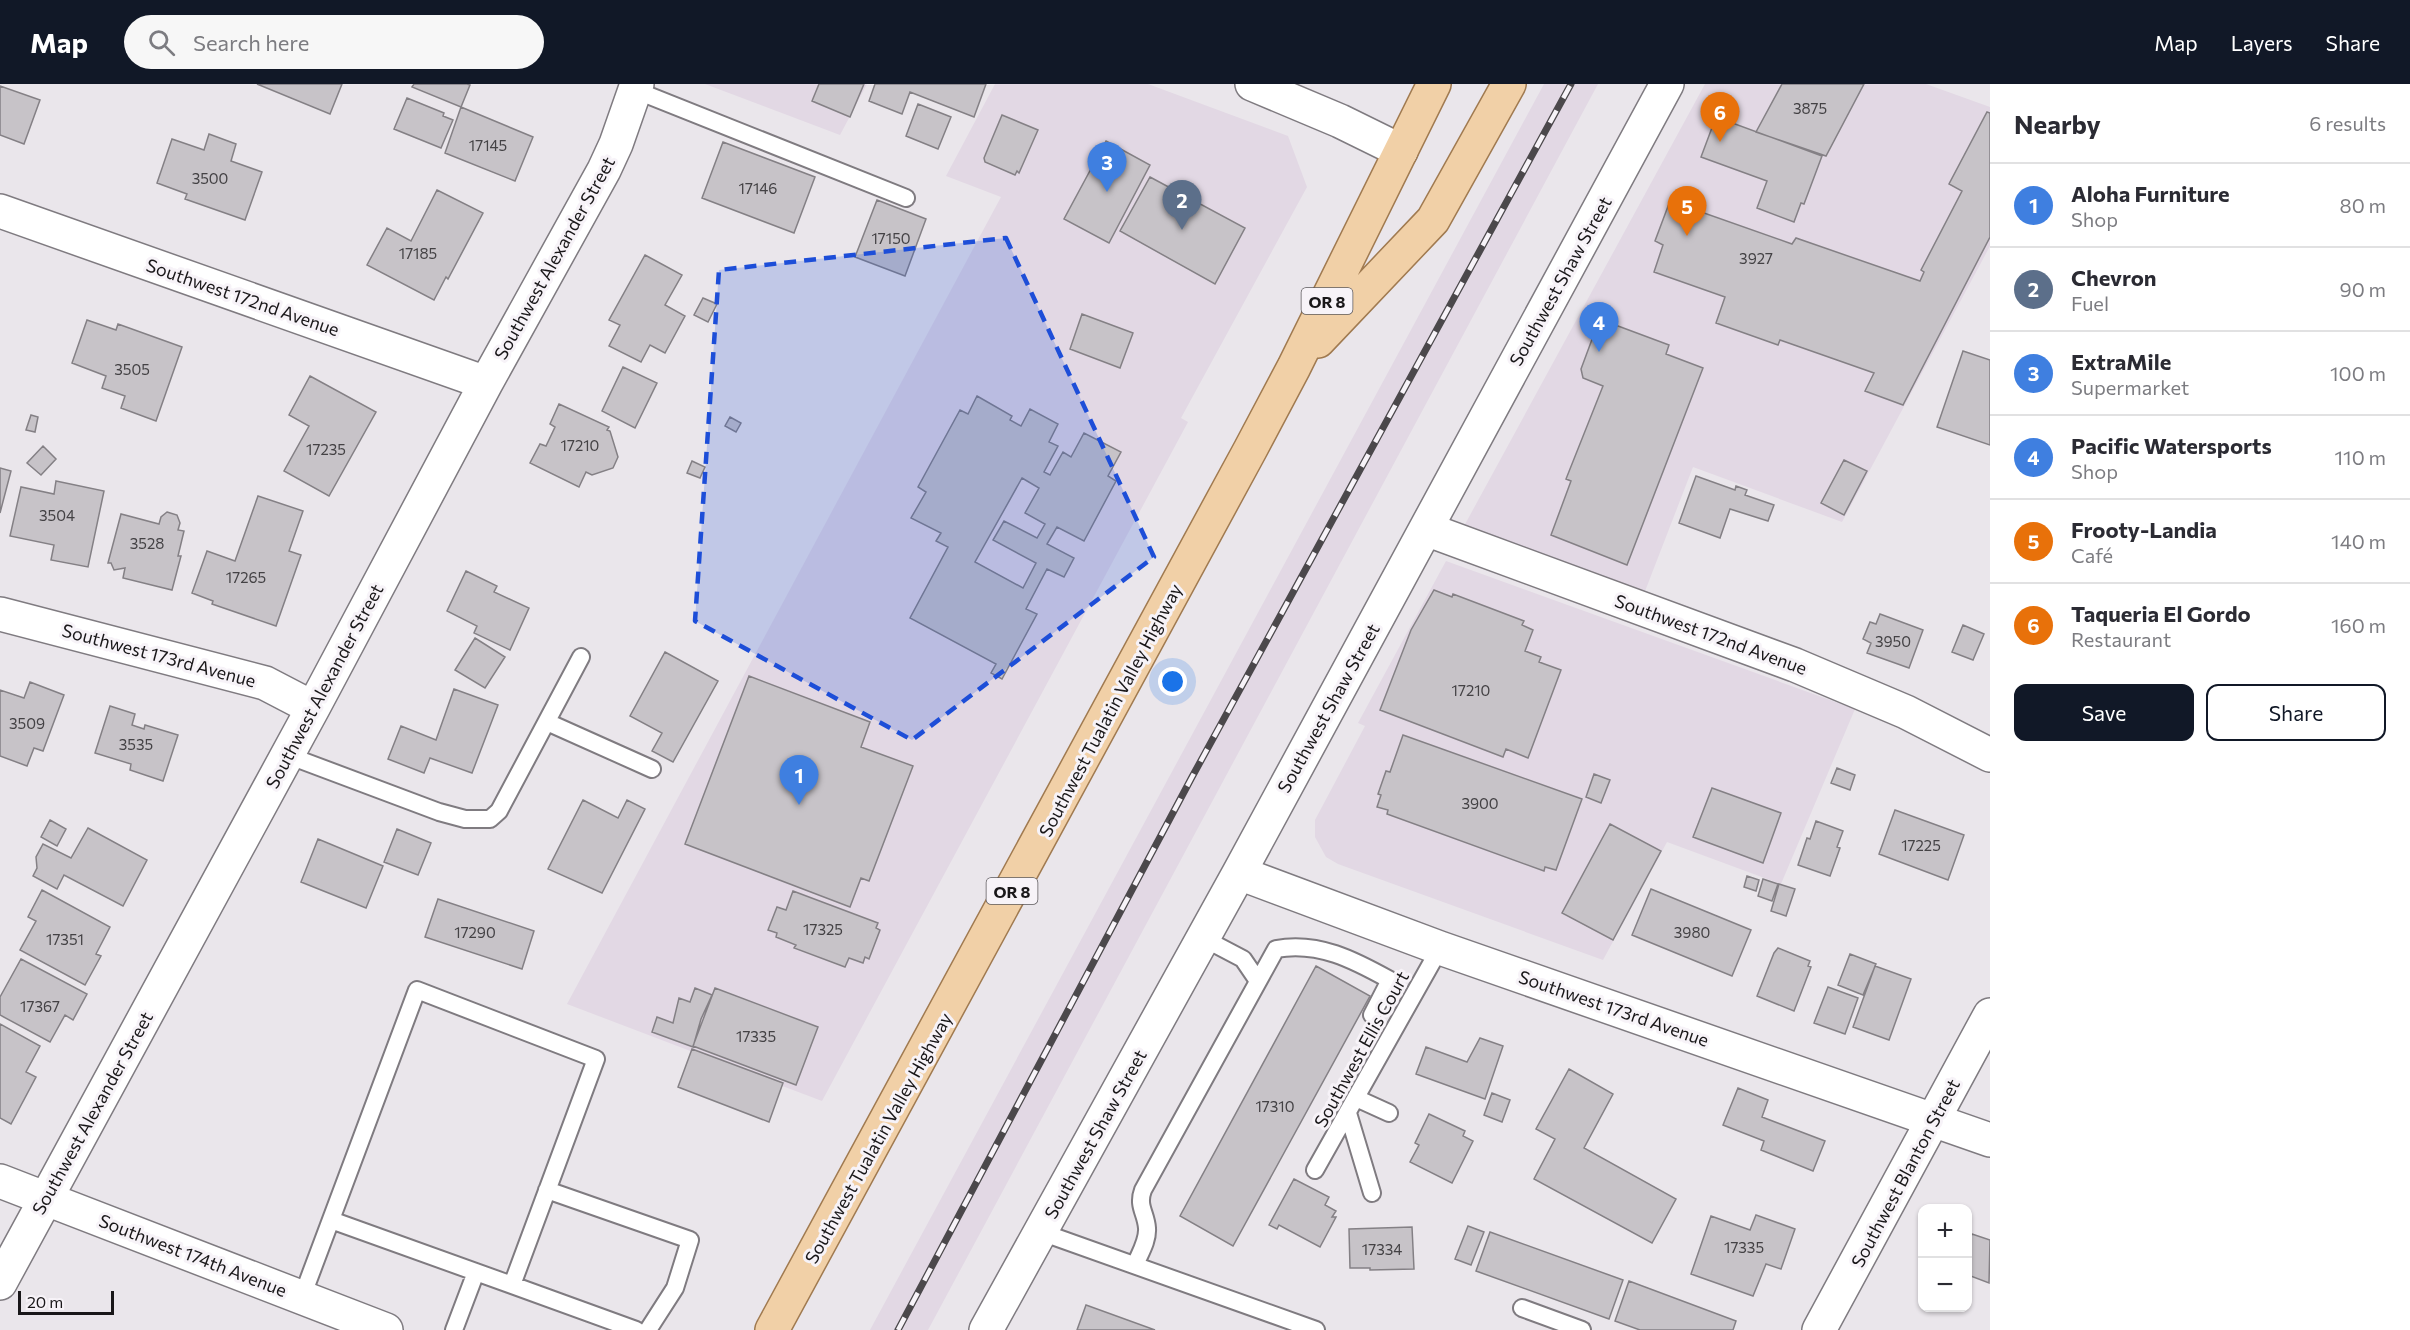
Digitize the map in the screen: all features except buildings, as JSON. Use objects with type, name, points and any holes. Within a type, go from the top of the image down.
[{"type":"main road","name":"Southwest Tualatin Valley Highway","points":[[772,1330],[990,933],[1294,367],[1434,84]]},
{"type":"main road","points":[[1294,367],[1433,220],[1509,84]]},
{"type":"street","points":[[1252,84],[1340,121],[1401,151]]},
{"type":"street","name":"Southwest Shaw Street","points":[[986,1330],[1239,873],[1667,84]]},
{"type":"street","name":"Southwest Alexander Street","points":[[0,1283],[313,708],[486,383],[604,170],[616,144],[636,87]]},
{"type":"street","name":"Southwest 172nd Avenue","points":[[0,211],[486,383]]},
{"type":"street","name":"Southwest 172nd Avenue","points":[[1426,529],[1795,665],[1906,712],[1990,755]]},
{"type":"street","name":"Southwest 173rd Avenue","points":[[0,614],[265,683],[313,708]]},
{"type":"street","name":"Southwest 173rd Avenue","points":[[1239,873],[1440,948],[1990,1140]]},
{"type":"street","name":"Southwest Blanton Street","points":[[1819,1330],[1990,1015]]},
{"type":"street","name":"Southwest 174th Avenue","points":[[0,1181],[386,1330]]},
{"type":"lane","points":[[636,87],[906,198]]},
{"type":"lane","points":[[287,755],[439,812],[465,819],[490,819],[499,811],[581,657]]},
{"type":"lane","points":[[547,722],[652,769]]},
{"type":"lane","points":[[1203,938],[1243,959],[1258,981]]},
{"type":"lane","points":[[1134,1265],[1146,1239],[1147,1226],[1139,1199],[1143,1190],[1276,949],[1311,946],[1332,951],[1390,980],[1372,1015]]},
{"type":"lane","name":"Southwest Ellis Court","points":[[1316,1170],[1440,948]]},
{"type":"lane","points":[[302,1297],[417,990],[597,1059],[512,1286]]},
{"type":"lane","points":[[1356,1098],[1389,1113]]},
{"type":"lane","points":[[1348,1113],[1372,1192]]},
{"type":"lane","points":[[548,1190],[690,1240],[675,1288],[648,1330]]},
{"type":"lane","points":[[331,1220],[636,1330]]},
{"type":"lane","points":[[1041,1232],[1316,1330]]},
{"type":"lane","points":[[454,1330],[476,1272]]},
{"type":"lane","points":[[1522,1308],[1582,1330]]},
{"type":"highlighted area","points":[[1006,238],[1154,557],[912,740],[695,621],[719,270]]},
{"type":"shaded area","points":[[705,84],[867,84],[840,135]]},
{"type":"shaded area","points":[[995,84],[1148,84],[1288,136],[1307,187],[1181,418],[1188,422],[822,1101],[567,1004],[1001,197],[946,176]]},
{"type":"shaded area","points":[[1544,84],[1598,84],[928,1330],[870,1330]]},
{"type":"shaded area","points":[[1705,84],[1926,84],[1990,107],[1990,246],[1842,522],[1693,467],[1642,599],[1463,528]]},
{"type":"shaded area","points":[[1446,561],[1855,709],[1781,884],[1667,842],[1603,960],[1338,864],[1326,857],[1315,837],[1315,820],[1365,726],[1358,723]]},
{"type":"railway","points":[[898,1330],[1192,777],[1571,84]]},
{"type":"place","name":"Taqueria El Gordo","points":[[1720,142]]},
{"type":"place","name":"ExtraMile","points":[[1107,192]]},
{"type":"place","name":"Chevron","points":[[1182,230]]},
{"type":"place","name":"Frooty-Landia","points":[[1687,236]]},
{"type":"place","name":"Pacific Watersports","points":[[1599,352]]},
{"type":"place","name":"Aloha Furniture","points":[[799,805]]}]
